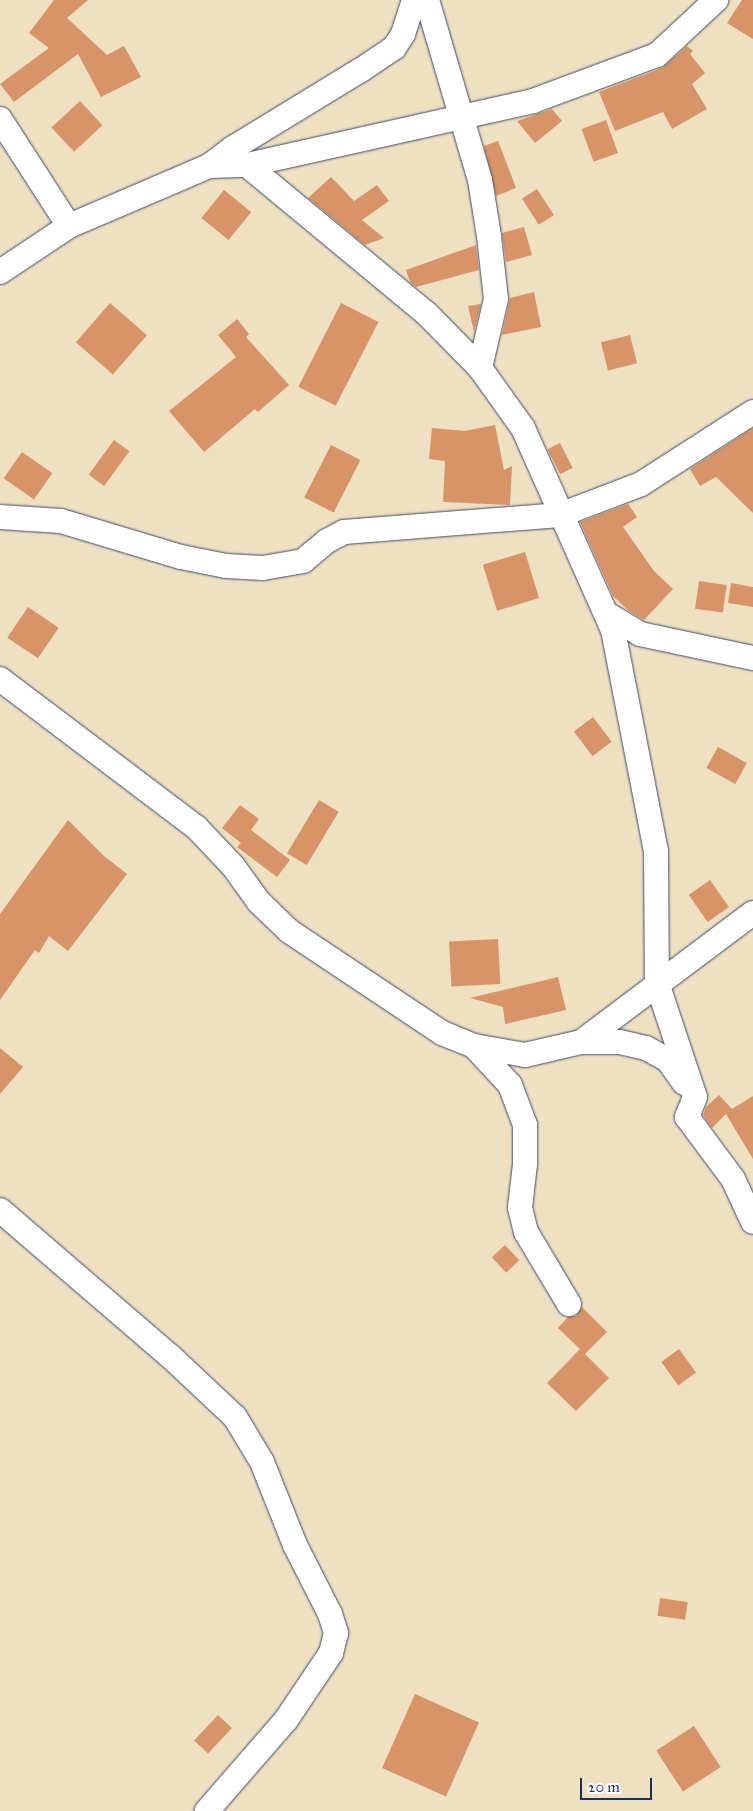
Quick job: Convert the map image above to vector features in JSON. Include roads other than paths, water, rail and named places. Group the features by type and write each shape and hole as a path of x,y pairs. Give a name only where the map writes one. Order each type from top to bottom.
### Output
{"street":[{"path":"0,272 70,226 209,166 233,148 394,48 403,34 414,0"},
{"path":"427,0 480,180 496,299 480,368"},
{"path":"209,166 247,165 533,101 657,56 716,0"},
{"path":"0,118 70,226"},
{"path":"247,165 427,314 480,368 523,428 560,515 608,614 621,665 656,850 657,983 695,1097 687,1117 733,1179 753,1222"},
{"path":"0,517 61,521 181,557 226,566 263,568 303,562 327,541 344,532 560,515 641,484 753,412"},
{"path":"608,614 640,634 753,658"},
{"path":"0,679 196,827 233,866 259,902 288,931 442,1033 474,1046 524,1055 582,1042 620,1042 646,1048 668,1060 695,1097"},
{"path":"582,1042 657,983 748,922"},
{"path":"474,1046 510,1085 525,1125 525,1164 520,1208 526,1232 569,1304"},
{"path":"0,1210 170,1356 235,1417 262,1462 295,1546 330,1614 336,1633 331,1653 286,1720 207,1811"}]}
